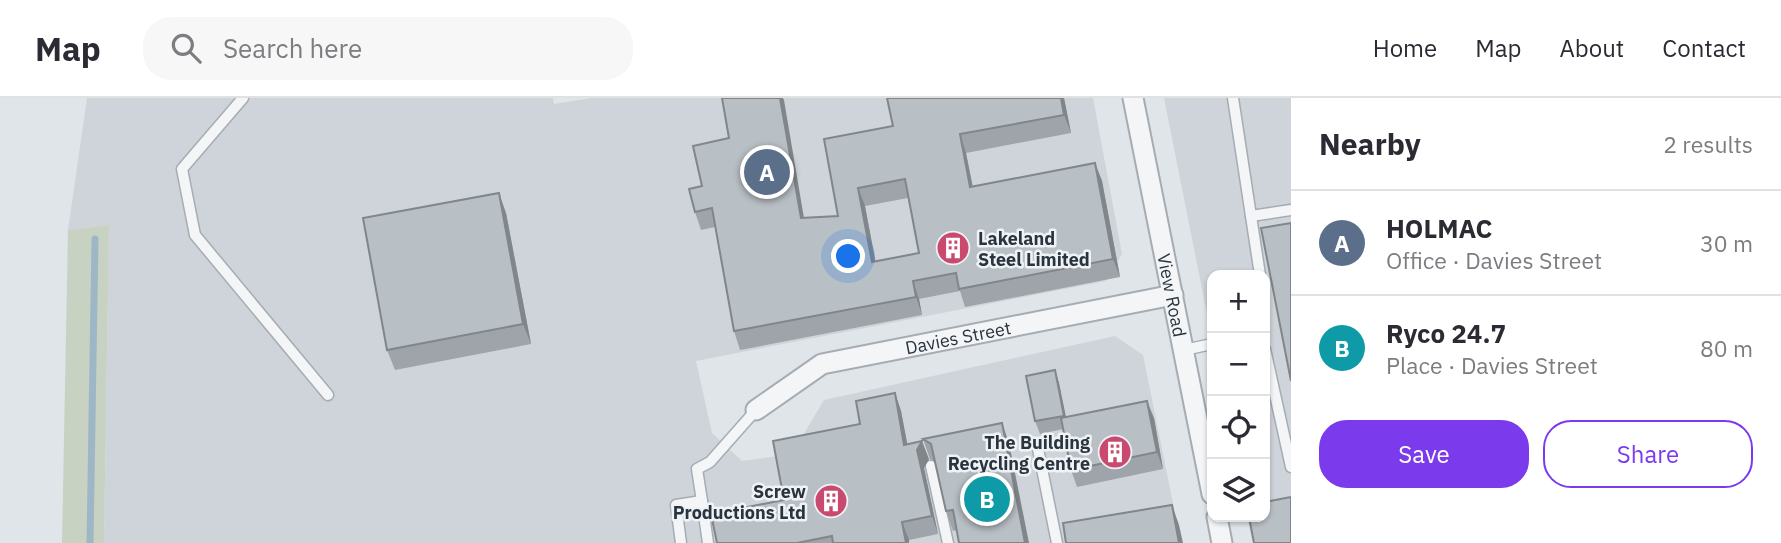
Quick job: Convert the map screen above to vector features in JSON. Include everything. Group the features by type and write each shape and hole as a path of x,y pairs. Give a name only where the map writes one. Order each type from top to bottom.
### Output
{"street":[{"name":"View Road","path":"1133,98 1207,468"},
{"name":"Davies Street","path":"756,410 822,364 1173,295"},
{"path":"1218,522 1222,543"}],"lane":[{"path":"243,98 182,169 195,235 328,395"},
{"path":"1233,98 1259,270"},
{"path":"1251,216 1291,210"},
{"path":"1184,351 1207,345"},
{"path":"1270,372 1291,467"},
{"path":"708,543 697,469 710,463 756,410"},
{"path":"1038,449 1057,543"},
{"path":"931,466 948,543"},
{"path":"681,543 676,505 702,500"}],"shaded area":[{"path":"87,98 553,98 554,104 591,98 1093,98 1122,254 1106,281 696,361 712,433 742,461 792,454 824,400 1115,336 1143,355 1181,543 104,543 109,225 68,230"},
{"path":"1164,98 1291,98 1291,543 1253,543 1248,522 1270,522 1270,270 1207,270 1207,314"}],"green space":[{"path":"109,225 104,543 62,543 68,230"}],"building":[{"path":"722,98 780,98 801,218 838,216 824,139 893,126 887,98 1061,98 1064,115 960,134 970,187 1095,163 1113,259 959,289 956,273 913,281 916,297 734,331 712,208 695,212 689,189 702,186 693,146 729,138","holes":["905,179 919,253 872,262 858,188"]},
{"path":"499,193 523,324 387,350 363,218"},
{"path":"1291,223 1291,381 1270,270 1261,228"},
{"path":"1055,370 1064,416 1035,421 1026,376"},
{"path":"895,393 904,445 922,441 917,450 932,516 902,522 906,543 833,543 832,536 797,543 717,543 711,514 784,500 773,441 860,424 856,401"},
{"name":"The Building Recycling Centre","path":"1147,401 1157,452 1071,470 1061,418"},
{"path":"1002,423 1025,543 959,543 953,510 946,511 931,444 923,439"},
{"path":"1291,497 1291,543 1254,543 1250,522 1270,522 1270,501"},
{"path":"1172,505 1179,543 1066,543 1063,523"}],"waterway":[{"path":"90,543 95,239"}],"place":[{"name":"HOLMAC","path":"767,172"},
{"name":"Lakeland Steel Limited","path":"953,248"},
{"name":"The Building Recycling Centre","path":"1115,452"},
{"name":"Ryco 24.7","path":"987,499"},
{"name":"Screw Productions Ltd","path":"831,501"}]}
